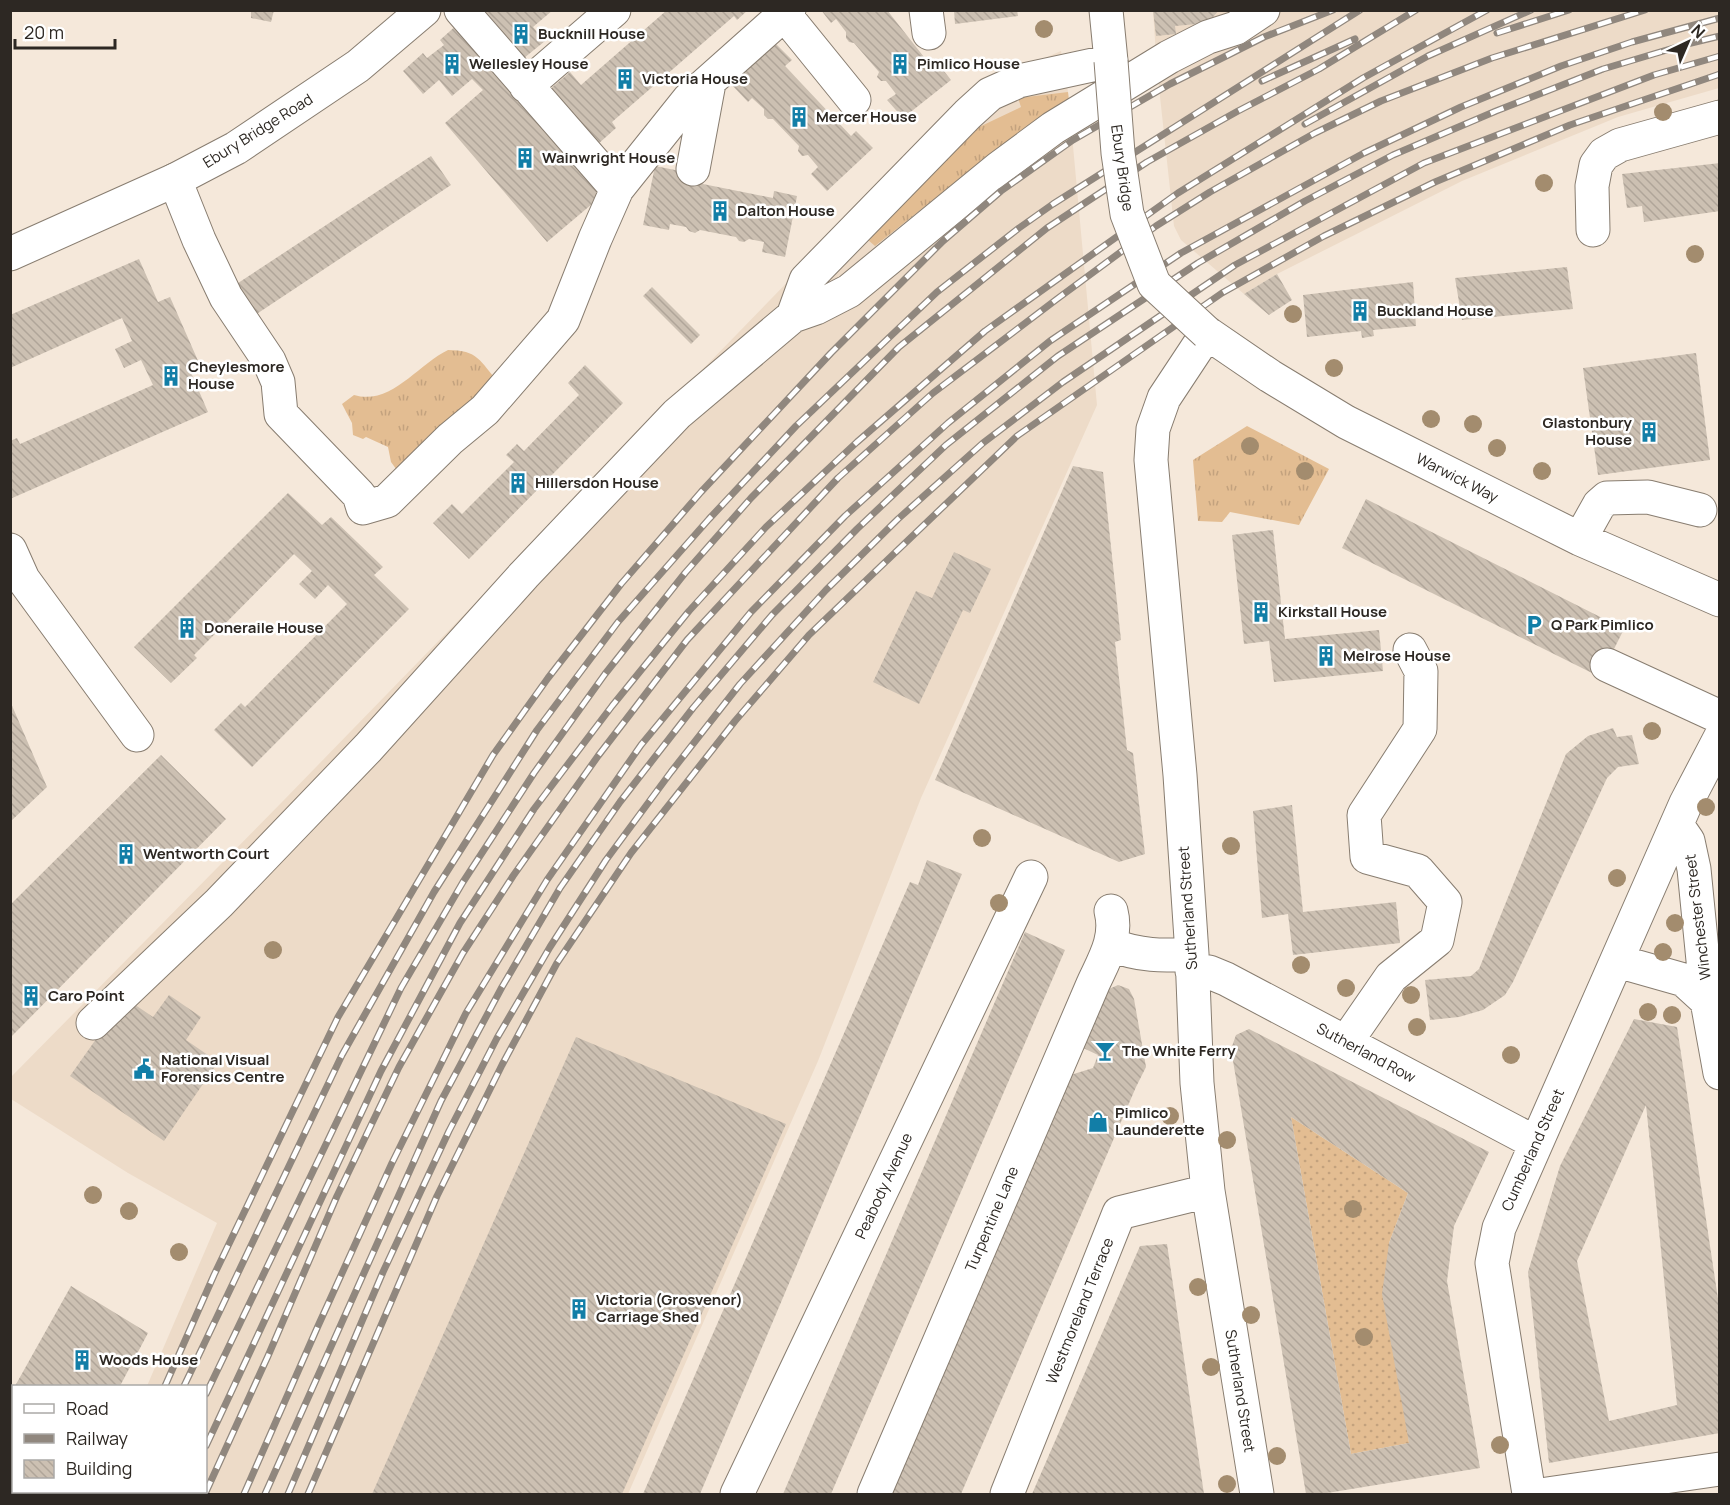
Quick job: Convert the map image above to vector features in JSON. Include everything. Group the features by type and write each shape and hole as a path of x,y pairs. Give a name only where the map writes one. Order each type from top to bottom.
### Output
{"street":[{"name":"Ebury Bridge Road","path":"10,254 175,180 236,148 296,110 358,66 424,10"},
{"path":"461,10 617,189"},
{"path":"526,86 614,10"},
{"name":"Ebury Bridge","path":"1106,10 1118,153 1127,214 1154,284 1207,333"},
{"path":"93,1023 219,903 361,756 524,575 677,414 793,316 816,308 849,291 999,168 1053,128 1169,57 1208,37 1236,28 1263,10"},
{"path":"175,180 199,240 226,297 269,361 278,382 280,414 358,495 363,508 387,501 450,439 485,410 563,320 617,189 689,99 785,12 854,100"},
{"path":"793,316 806,280 990,94 1019,81 1111,61"},
{"path":"693,169 709,83"},
{"path":"1593,230 1592,186 1596,165 1604,154 1620,145 1719,117"},
{"name":"Warwick Way","path":"1207,333 1270,376 1346,422 1580,539 1719,600"},
{"name":"Sutherland Street","path":"1207,333 1164,398 1153,429 1151,459 1180,776 1197,1083 1208,1191 1257,1494"},
{"path":"1580,539 1599,505 1607,498 1648,497 1700,510"},
{"path":"10,550 23,579 137,735"},
{"path":"1346,1042 1391,977 1437,940 1446,902 1418,871 1367,857 1364,815 1420,729 1421,671 1410,650"},
{"path":"1607,664 1719,717"},
{"path":"1686,805 1719,738"},
{"name":"Cumberland Street","path":"1529,1494 1492,1263 1499,1228 1686,805"},
{"name":"Winchester Street","path":"1686,805 1688,841 1694,869 1707,1001 1719,1073"},
{"name":"Peabody Avenue","path":"737,1494 1031,877"},
{"name":"Turpentine Lane","path":"874,1494 1093,984 1112,945 1112,911"},
{"path":"1112,945 1130,952 1192,962"},
{"path":"1617,961 1684,980 1707,1001"},
{"name":"Sutherland Row","path":"1192,962 1536,1143"},
{"name":"Westmoreland Terrace","path":"1007,1494 1119,1213 1208,1191"},
{"path":"1547,1494 1719,1469"}],"shaded area":[{"path":"1153,11 1719,11 1719,88 1618,117 1462,181 1277,274 1244,294 1181,240 1174,226"},
{"path":"1061,51 1068,92 1097,405 921,798 818,1061 628,1494 100,1494 207,1493 207,1385 147,1385 217,1223 128,1173 11,1099 10,1078 283,801 977,87"}],"green space":[{"path":"1068,92 1069,101 977,165 875,246 868,240 977,128 1021,107 1018,98"},
{"path":"448,350 466,352 478,358 498,382 399,473 391,462 388,447 366,437 363,439 353,435 352,423 342,404 354,395 367,397 392,390"},
{"path":"1247,426 1329,469 1299,525 1230,512 1222,522 1198,521 1193,460"},
{"path":"1291,1117 1408,1193 1389,1243 1409,1443 1351,1454"}],"building":[{"path":"251,10 274,10 271,22 251,18"},
{"name":"Bucknill House","path":"484,10 553,10 533,27 545,41 524,58"},
{"name":"Victoria House","path":"667,10 748,10 737,20 734,16 612,122 616,128 597,145 549,90 570,72 581,85"},
{"name":"Pimlico House","path":"821,10 887,10 931,66 936,61 951,80 903,118 887,100 896,94 886,81 881,81 877,77 879,72 854,43 849,42 846,32 836,19 831,23"},
{"path":"954,10 1017,10 1018,16 955,24"},
{"path":"1153,10 1219,10 1208,23 1175,26 1176,34 1156,36"},
{"name":"Wainwright House","path":"459,23 605,193 547,242 445,123 483,90 472,79 452,96 439,80 423,94 403,71 423,53 427,58 444,45 440,40"},
{"name":"Mercer House","path":"774,42 792,60 785,66 851,136 856,131 873,148 827,191 811,174 818,167 808,155 802,156 798,151 799,146 773,119 768,119 764,115 764,109 752,98 748,102 730,83"},
{"path":"431,156 451,185 252,317 232,287"},
{"path":"1720,163 1720,211 1644,222 1642,206 1627,208 1622,174"},
{"name":"Dalton House","path":"655,166 680,171 678,179 773,198 774,191 797,196 785,257 762,252 764,242 749,239 744,242 739,241 736,237 700,230 695,233 686,227 670,224 669,230 643,225"},
{"name":"Cheylesmore House","path":"139,259 158,302 170,297 199,363 189,368 208,412 10,499 10,441 17,438 20,444 153,385 141,360 124,368 115,349 132,341 122,318 10,368 10,315"},
{"path":"1567,267 1573,309 1462,320 1455,278"},
{"path":"1277,274 1292,300 1269,315 1244,294"},
{"name":"Buckland House","path":"1413,282 1416,326 1373,330 1374,336 1362,338 1361,331 1307,337 1303,295"},
{"path":"652,287 700,335 691,344 643,296"},
{"name":"Glastonbury House","path":"1696,353 1710,460 1598,475 1583,368"},
{"name":"Hillersdon House","path":"585,365 623,403 469,559 433,523 452,504 462,514 514,462 506,455 517,444 524,451 579,395 568,383"},
{"path":"1073,466 1103,472 1121,640 1115,642 1127,750 1133,753 1145,854 1119,862 935,780"},
{"name":"Doneraile House","path":"288,493 322,525 331,517 383,567 374,575 409,609 252,767 214,730 241,703 245,707 347,604 328,585 315,599 299,584 312,571 294,554 194,655 197,658 171,683 134,647"},
{"path":"1366,499 1624,629 1600,677 1342,548"},
{"path":"1273,530 1285,639 1379,630 1383,671 1274,682 1269,641 1244,644 1232,535"},
{"path":"954,552 991,569 970,613 963,610 919,704 873,682 916,591 932,598"},
{"path":"10,701 47,787 10,822"},
{"path":"1613,728 1617,737 1632,735 1639,764 1618,767 1607,778 1505,995 1483,1010 1459,1017 1430,1020 1425,980 1471,976 1479,969 1566,754 1588,736"},
{"name":"Wentworth Court","path":"161,755 226,819 10,1038 10,905"},
{"path":"1292,805 1303,912 1396,902 1400,943 1293,955 1288,914 1262,918 1253,811"},
{"path":"927,860 962,874 700,1494 643,1494 910,882 918,885"},
{"path":"1025,932 1065,950 831,1494 783,1494"},
{"path":"1118,985 1129,989 1134,999 1146,1067 961,1494 884,1494 1064,1077 1093,1068 1098,1055 1081,1047 1109,989"},
{"name":"National Visual Forensics Centre","path":"169,995 201,1017 186,1040 218,1062 164,1141 70,1076 125,998 153,1017"},
{"path":"1634,1019 1677,1027 1720,1312 1720,1433 1549,1463 1528,1272 1560,1166","holes":["1646,1105 1677,1405 1609,1421 1577,1261"]},
{"path":"1249,1029 1489,1152 1454,1226 1447,1281 1480,1468 1321,1494 1306,1494 1231,1049 1236,1035","holes":["1291,1117 1408,1193 1389,1243 1382,1294 1409,1443 1351,1454"]},
{"name":"Victoria (Grosvenor) Carriage Shed","path":"576,1037 786,1124 622,1494 372,1494"},
{"path":"1167,1244 1204,1494 1032,1494 1140,1246"},
{"name":"Woods House","path":"71,1286 148,1333 121,1385 16,1385"},
{"path":"12,1392 12,1493 62,1494 10,1494 10,1395"}],"railway":[{"path":"165,1385 214,1275 338,1017 493,755 548,678 621,584 701,492 831,353 943,241 1001,191 1073,140 1170,84 1264,37 1333,10"},
{"path":"184,1385 342,1055 434,892 537,730 618,622 709,519 796,426 937,292 1053,204 1360,10"},
{"path":"207,1392 401,988 463,882 534,773 605,674 685,573 751,498 899,347 1047,228 1147,162 1319,69 1416,10"},
{"path":"207,1444 381,1071 460,923 534,809 612,706 689,611 766,527 857,442 985,331 1178,193 1363,78 1487,10"},
{"path":"1305,124 1428,56 1531,10"},
{"path":"1497,33 1569,10"},
{"path":"207,1490 337,1196 399,1067 463,953 513,876 598,756 687,640 838,478 933,393 1156,226 1210,192 1315,133 1381,101 1492,58 1645,10"},
{"path":"244,1494 392,1163 466,1013 547,880 641,745 751,612 845,516 948,423 1050,341 1181,253 1364,153 1461,107 1561,66 1632,42 1720,18"},
{"path":"265,1494 441,1101 502,987 560,888 620,802 693,708 772,615 857,529 946,445 1058,356 1198,263 1305,201 1393,155 1496,111 1603,69 1720,36"},
{"path":"1262,81 1355,39"},
{"path":"288,1494 383,1272 449,1131 497,1038 550,947 606,860 671,772 740,684 826,590 898,519 983,443 1063,382 1235,265 1424,163 1654,75 1720,56"},
{"path":"308,1494 437,1196 502,1065 557,963 631,853 735,721 809,635 1017,436 1222,293 1324,236 1435,182 1570,125 1720,74"}],"place":[{"name":"Bucknill House","path":"521,34"},
{"name":"Wellesley House","path":"452,64"},
{"name":"Pimlico House","path":"900,64"},
{"name":"Victoria House","path":"625,79"},
{"name":"Mercer House","path":"799,117"},
{"name":"Wainwright House","path":"525,158"},
{"name":"Dalton House","path":"720,211"},
{"name":"Buckland House","path":"1360,311"},
{"name":"Cheylesmore House","path":"171,376"},
{"name":"Glastonbury House","path":"1649,432"},
{"name":"Hillersdon House","path":"518,483"},
{"name":"Kirkstall House","path":"1261,612"},
{"name":"Q Park Pimlico","path":"1534,625"},
{"name":"Doneraile House","path":"187,628"},
{"name":"Melrose House","path":"1326,656"},
{"name":"Wentworth Court","path":"126,854"},
{"name":"Caro Point","path":"31,996"},
{"name":"The White Ferry","path":"1105,1051"},
{"name":"National Visual Forensics Centre","path":"144,1069"},
{"name":"Pimlico Launderette","path":"1098,1122"},
{"name":"Victoria (Grosvenor) Carriage Shed","path":"579,1309"},
{"name":"Woods House","path":"82,1360"}]}
